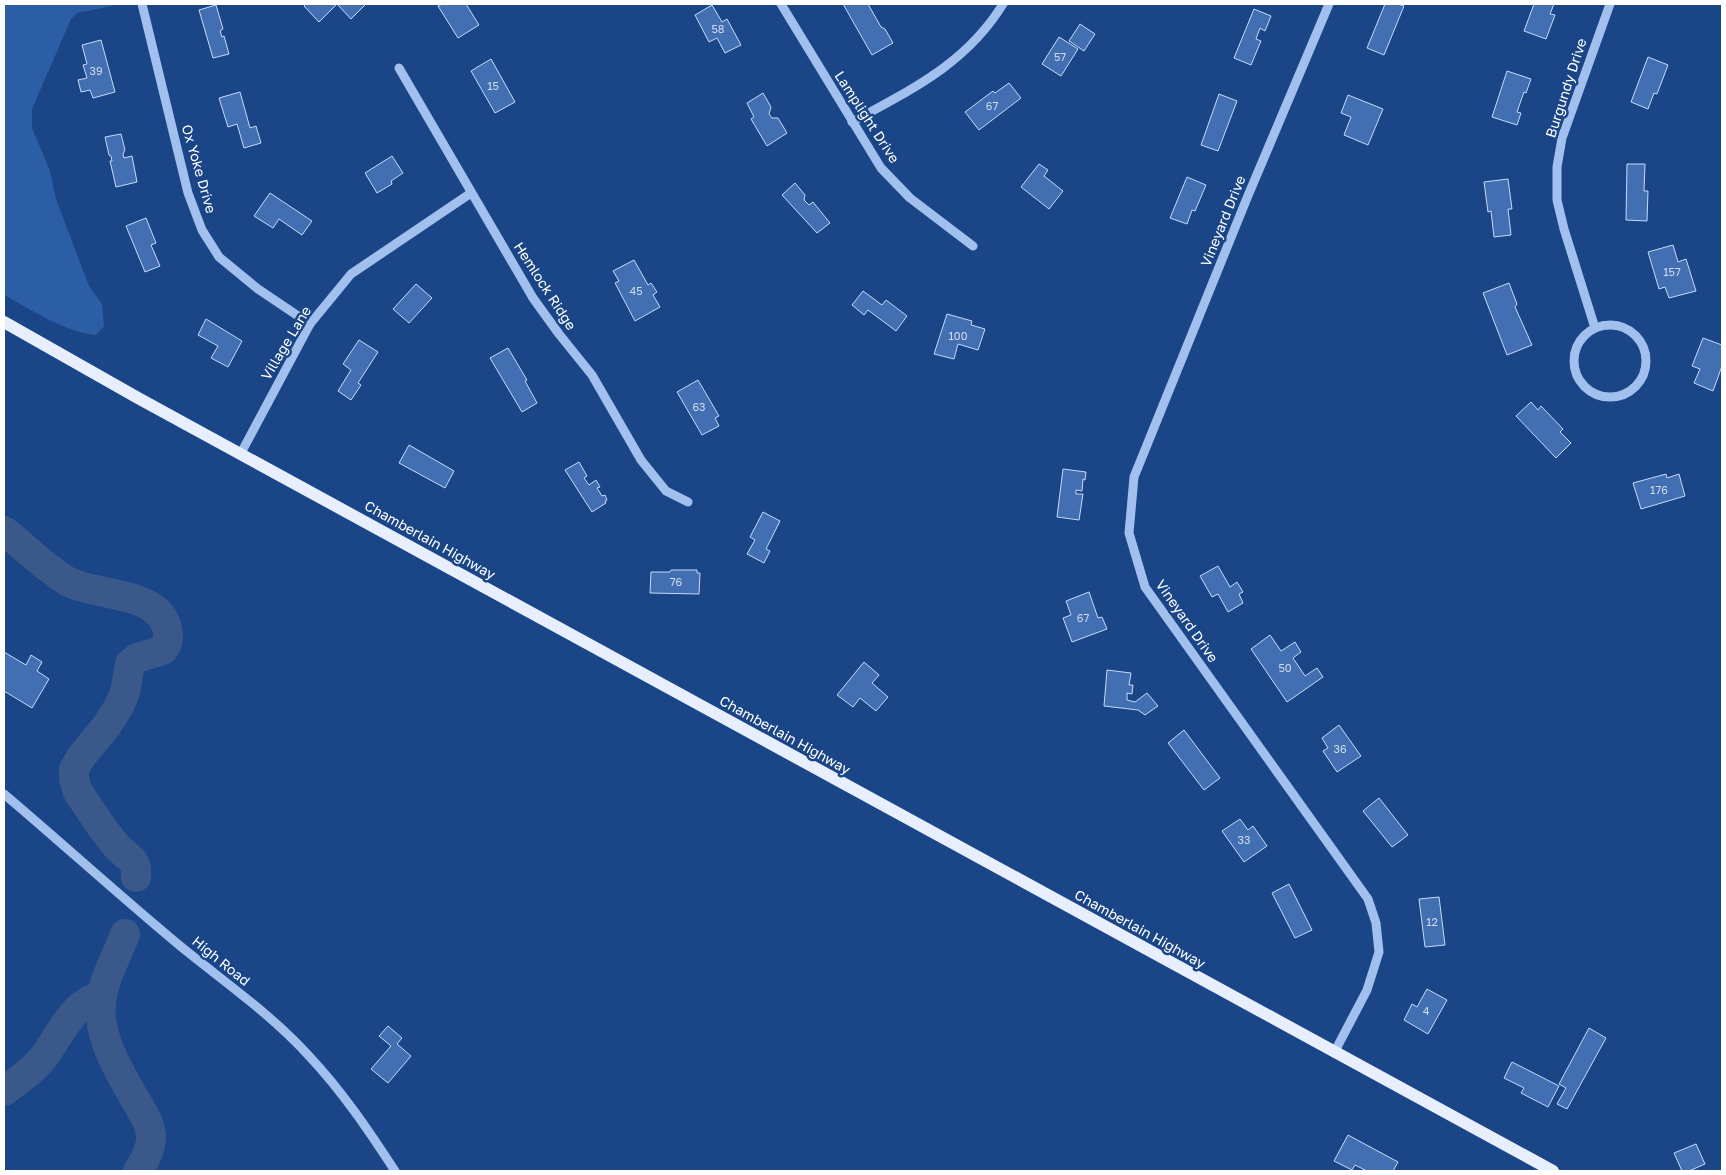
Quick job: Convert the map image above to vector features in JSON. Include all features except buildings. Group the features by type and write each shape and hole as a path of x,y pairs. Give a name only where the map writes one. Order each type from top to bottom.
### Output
{"main road":[{"name":"Chamberlain Highway","path":"4,322 138,398 1553,1171"}],"street":[{"name":"Ox Yoke Drive","path":"142,4 188,193 202,230 219,257 258,289 310,324"},
{"name":"Lamplight Drive","path":"781,4 881,168 910,198 973,246"},
{"path":"852,122 933,77 967,49 992,22 1003,4"},
{"name":"Vineyard Drive","path":"1329,4 1134,477 1129,533 1145,587 1368,900 1376,923 1379,952 1367,990 1334,1053"},
{"name":"Burgundy Drive","path":"1595,328 1564,229 1557,200 1557,167 1562,138 1610,4"},
{"name":"Hemlock Ridge","path":"399,68 533,298 558,334 592,375 641,460 666,491 688,502"},
{"name":"Village Lane","path":"241,454 310,324 351,274 471,193"},
{"path":"1609,325 1622,327 1634,335 1643,346 1646,360 1643,374 1636,386 1624,394 1610,397 1596,394 1584,387 1576,376 1573,362 1576,348 1584,336 1595,328 1609,325"},
{"name":"High Road","path":"4,794 134,907 253,1004 295,1041 348,1103 395,1171"}],"shaded area":[{"path":"4,4 113,4 112,6 77,13 71,19 32,109 32,128 50,171 56,199 89,286 102,304 104,326 96,335 73,330 61,325 4,295"}],"waterway":[{"path":"4,531 50,570 67,581 93,590 139,601 151,607 161,616 167,628 168,640 163,650 137,658 130,664 125,692 119,706 108,724 81,757 74,769 74,779 78,792 117,847 133,861 136,868 136,877"},
{"path":"125,934 105,984 102,995 101,1017 102,1027 112,1057 150,1128 151,1140 149,1148 138,1171"},
{"path":"4,1091 38,1064 67,1022 82,1005 102,996"}]}
